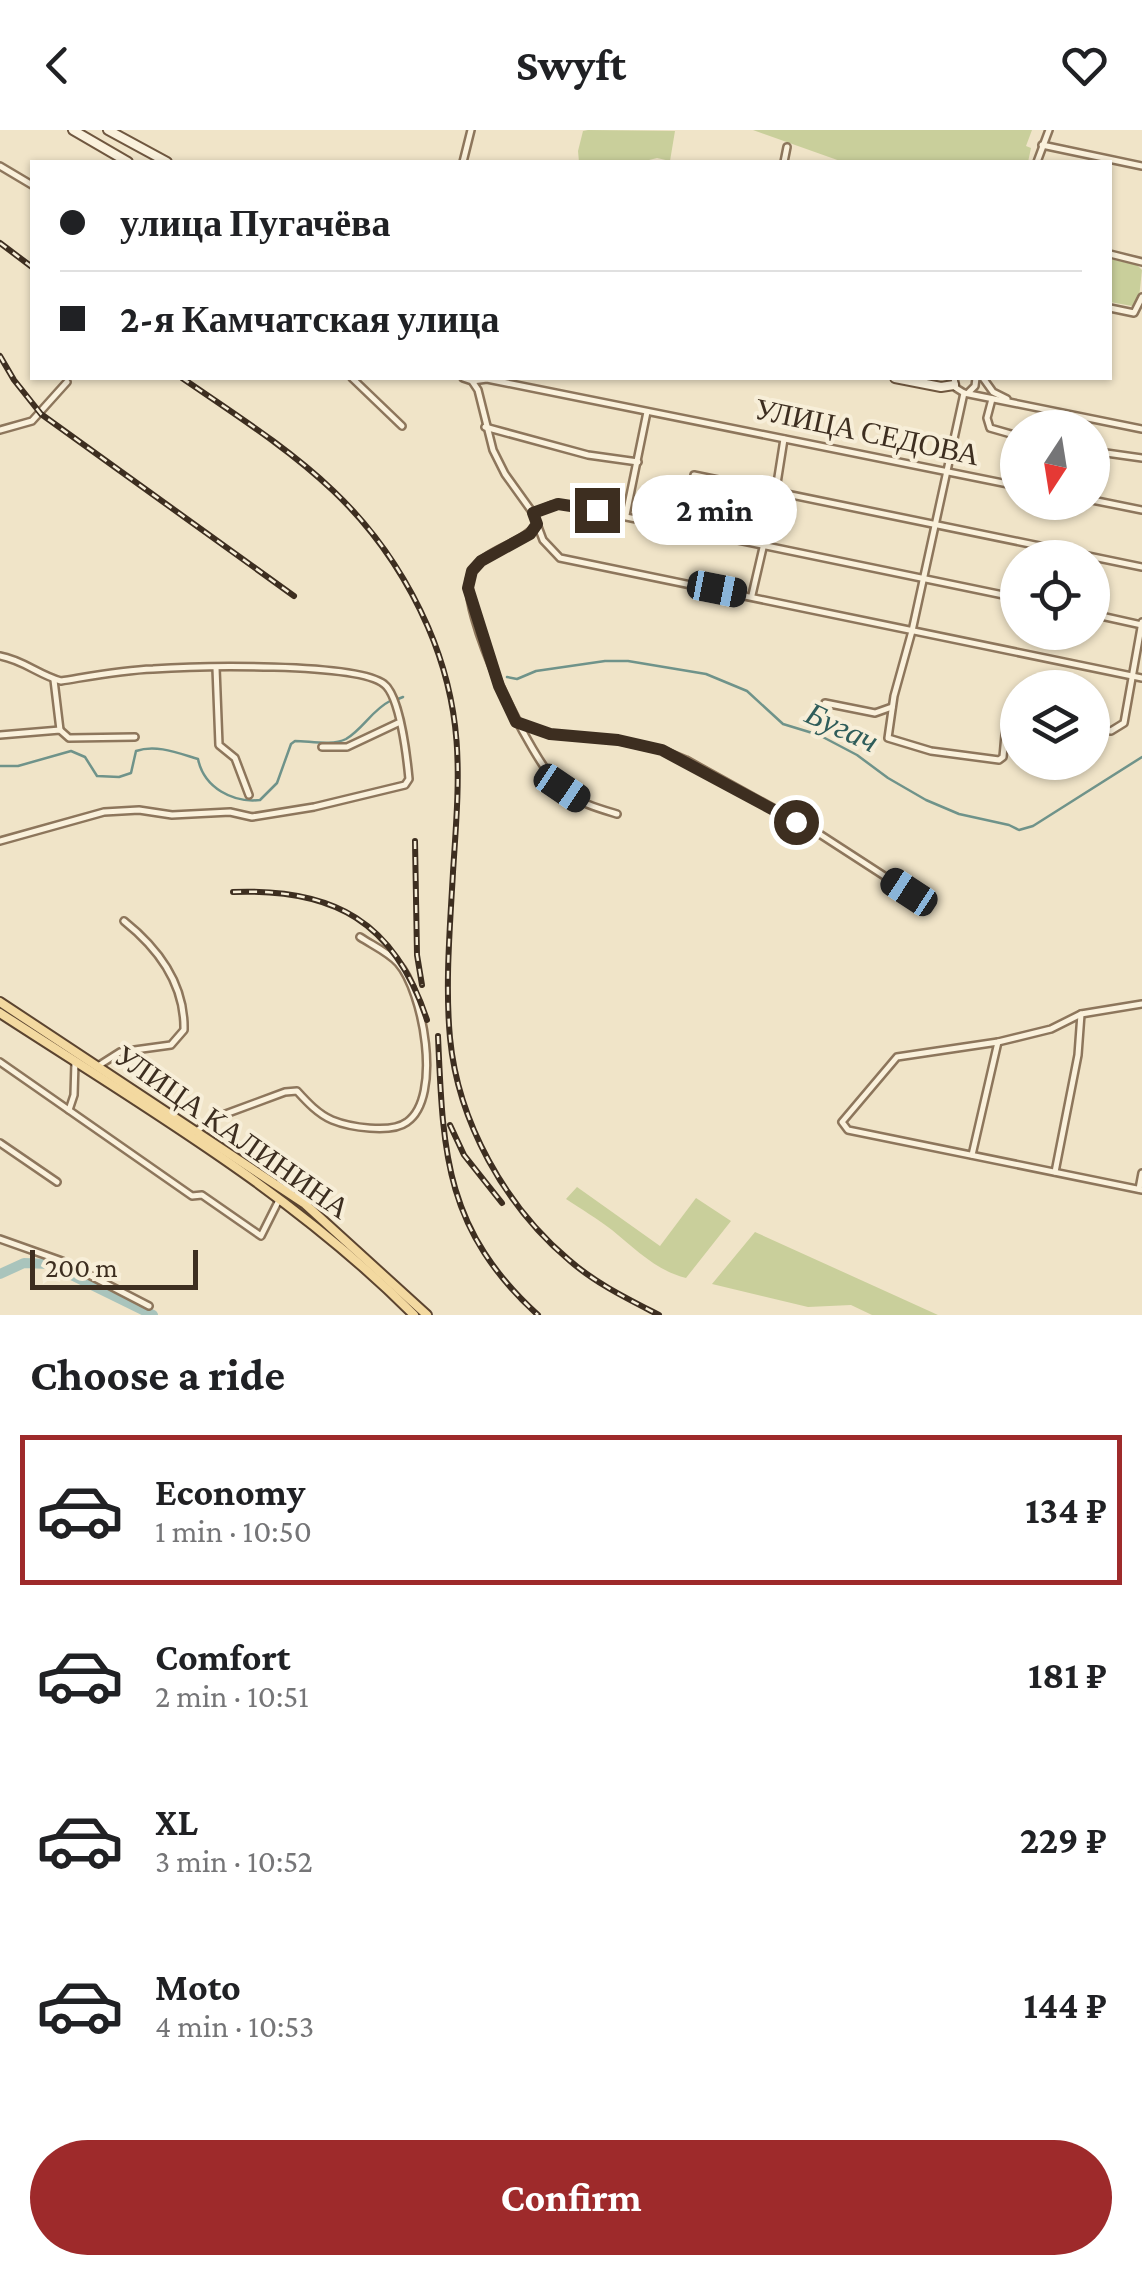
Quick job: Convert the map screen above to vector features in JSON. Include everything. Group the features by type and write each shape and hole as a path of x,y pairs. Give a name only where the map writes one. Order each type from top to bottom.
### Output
{"main road":[{"name":"УЛИЦА КАЛИНИНА","path":"0,1002 75,1062 328,1234 414,1315"},
{"name":"УЛИЦА КАЛИНИНА","path":"0,1013 17,1018 98,1066 305,1204 427,1315"}],"street":[{"path":"74,130 125,160"},
{"path":"108,130 127,134 164,160"},
{"path":"464,160 471,130"},
{"path":"1038,160 1049,130"},
{"path":"1042,144 1142,166"},
{"path":"784,160 787,147"},
{"path":"0,166 30,184"},
{"path":"1112,254 1142,262"},
{"path":"1112,308 1134,313 1142,297"},
{"path":"354,380 402,426"},
{"name":"УЛИЦА СЕДОВА","path":"469,380 487,380 1000,482"},
{"path":"907,380 942,387 954,381 966,392 992,399 1142,429"},
{"path":"978,380 966,392 945,471 887,734 890,740 930,751 1000,760"},
{"path":"981,380 1014,403"},
{"path":"472,381 481,400 485,427 505,474 533,513 543,540 560,558 1142,678"},
{"path":"0,430 32,421 67,382"},
{"path":"992,399 990,428 1000,431"},
{"path":"626,516 648,412"},
{"path":"485,427 588,454 638,462"},
{"path":"752,595 784,439"},
{"path":"1110,454 1142,458"},
{"path":"694,476 1142,567"},
{"path":"533,513 562,504 1000,594"},
{"path":"1110,504 1142,510"},
{"path":"537,524 530,534 481,561 472,571 468,588 499,686 547,772 586,805 618,814"},
{"path":"1110,618 1142,624 1124,723 1110,730"},
{"path":"0,656 25,662 54,680 153,668 367,675 391,691 406,742 409,779 405,785 252,817 225,812 104,812 0,841"},
{"path":"216,668 219,745 235,758 248,795"},
{"path":"54,680 60,730 69,738 135,736"},
{"path":"826,703 875,713 892,707"},
{"path":"516,722 550,734 618,740 686,760 818,833 909,892"},
{"path":"322,747 347,746 398,723"},
{"path":"0,734 60,730"},
{"path":"98,1066 120,1052 171,1045 184,1030 183,998 165,964 148,940 124,921"},
{"path":"198,1130 212,1119 296,1091 330,1120 349,1125 384,1128 402,1125 414,1115 428,1067 419,1005 400,964 360,937"},
{"path":"1142,1004 1081,1014 1051,1029 998,1042 897,1056 842,1122 848,1130 1140,1190 1142,1174"},
{"path":"1055,1172 1078,1055 1081,1014"},
{"path":"972,1155 998,1042"},
{"path":"0,1062 192,1196 202,1194 261,1236 280,1198"},
{"path":"69,1110 74,1096 75,1062"},
{"path":"0,1143 57,1182"},
{"path":"0,1239 62,1261 150,1306"}],"green space":[{"path":"753,130 1032,130 1026,146 1031,148 1028,160 837,160"},
{"path":"583,131 675,131 670,160 579,160"},
{"path":"1112,259 1137,265 1142,270 1139,298 1132,306 1112,302"},
{"path":"577,1187 660,1246 696,1198 731,1221 686,1278 656,1265 566,1199"},
{"path":"755,1232 938,1315 872,1315 851,1305 808,1307 712,1284"}],"waterway":[{"name":"Бугач","path":"507,677 517,679 536,671 605,661 706,674 747,691 783,724 819,735 857,755 926,800 959,814 1019,830 1033,826 1142,757"},
{"path":"398,699 403,697"},
{"name":"Бугач","path":"0,766 18,766 71,751 85,757 97,776 119,777 131,773 136,751 159,749 198,759 206,778 230,796 260,800 277,783 291,744 346,739 390,701"},
{"path":"0,1274 24,1263 49,1264 153,1315"}],"railway":[{"path":"0,243 30,266"},
{"path":"0,356 41,414 294,596"},
{"path":"185,380 258,430 324,483 354,512 406,583 440,659 454,719 458,777 448,997 450,1038 463,1101 488,1160 505,1188 546,1238 590,1276 659,1315"},
{"path":"415,841 417,955 422,985"},
{"path":"233,892 301,897 356,918 378,935 397,958 414,986 427,1020"},
{"path":"438,1036 447,1154 455,1188 484,1252 538,1315"},
{"path":"450,1125 464,1155 502,1203"}],"route":[{"path":"597,510 558,504 533,513 537,524 530,534 481,561 472,571 468,588 499,686 516,722 550,734 618,740 662,750 796,822"}]}
